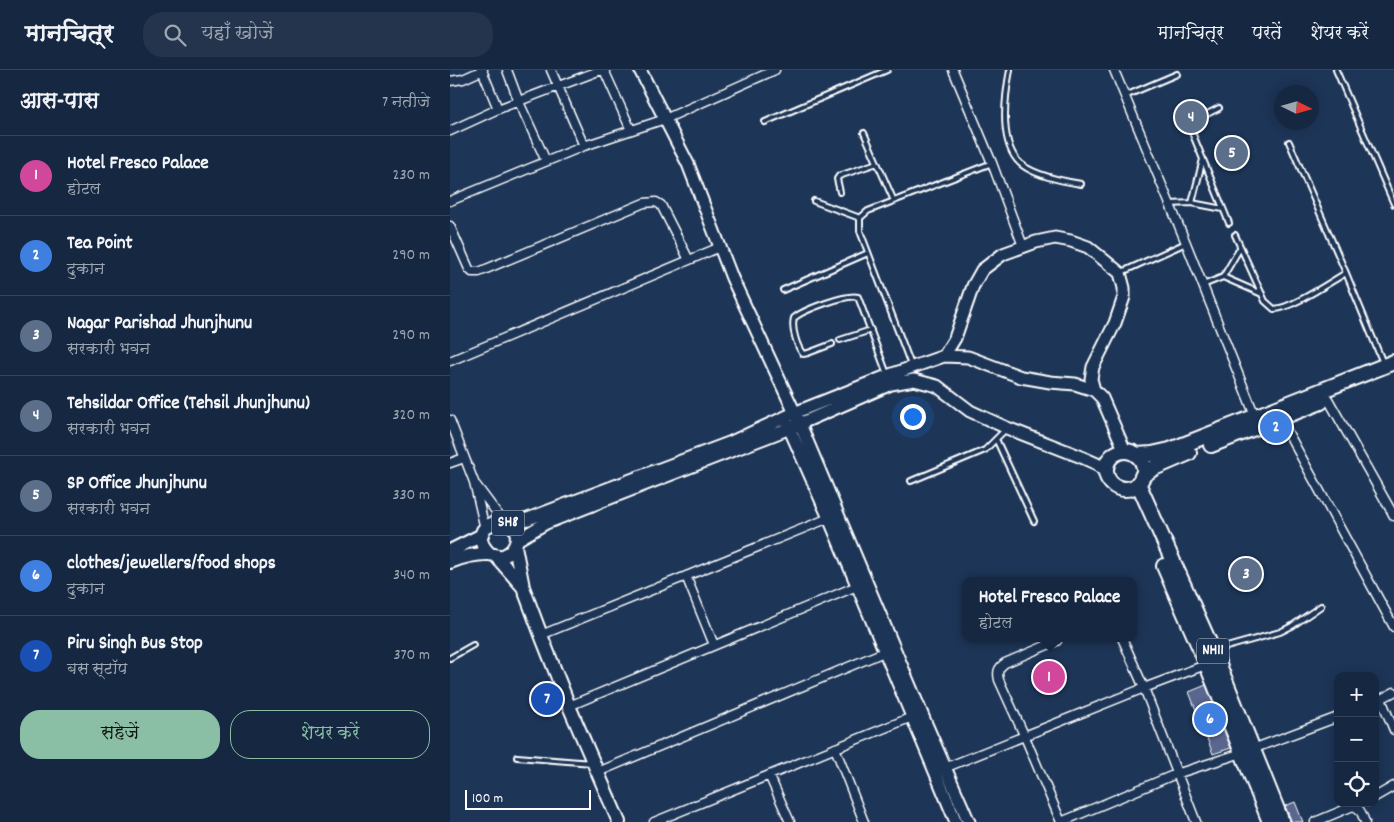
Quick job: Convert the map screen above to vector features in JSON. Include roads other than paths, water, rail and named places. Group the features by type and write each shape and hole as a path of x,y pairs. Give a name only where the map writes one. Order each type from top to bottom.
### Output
{"highway":[{"path":"1391,367 1328,399 1168,461 1126,488 1116,487 1112,484 1106,473 1107,463 1116,453 1152,454 1170,450 1256,416 1391,367"},
{"name":"NH11","path":"1130,453 1142,464 1137,482 1212,659 1270,822"},
{"name":"NH11","path":"1246,751 1282,822"}],"main road":[{"name":"SH8","path":"450,551 483,532 493,522 506,522 513,527 516,533 523,587 569,706 619,822"},
{"name":"SH8","path":"483,532 482,542 485,549 523,587"},
{"name":"SH8","path":"450,562 460,558 492,554 504,556 512,550 516,543"}],"street":[{"path":"451,78 463,79 483,70 498,110"},
{"path":"507,70 546,162"},
{"path":"551,70 584,146"},
{"path":"450,131 498,110 602,70 631,130"},
{"path":"640,70 688,164 732,278 940,770 956,822"},
{"path":"450,201 584,146 665,119 775,70"},
{"path":"953,70 992,163 1023,246"},
{"path":"1114,70 1256,416"},
{"path":"450,226 454,245 469,269 472,272 479,272 652,201 661,205 689,260"},
{"path":"944,356 955,338 973,286 982,270 1003,254 1023,246 1055,238 1071,241 1088,247 1120,273 1124,288 1124,297 1115,323 1093,367 1091,379 1094,390"},
{"path":"450,361 720,247"},
{"path":"516,543 546,523 792,421 887,376 944,356 968,357 1022,377 1075,384 1094,390 1102,398 1130,453"},
{"path":"474,482 506,522 528,519 891,384 914,380 937,386 970,411 1097,464 1106,473"},
{"path":"1328,399 1394,516"},
{"path":"1280,418 1394,627"},
{"path":"450,420 474,482 483,532"},
{"path":"792,421 829,518 912,717 969,822"},
{"path":"450,463 464,458"},
{"path":"541,635 829,518"},
{"path":"686,576 714,644"},
{"path":"569,706 857,586"},
{"path":"1055,642 1005,663 998,670 999,680 1061,822 1176,774 1246,751 1334,718"},
{"path":"1124,642 1144,688 1196,822"},
{"path":"596,768 884,652"},
{"path":"940,770 1025,737 1212,659"},
{"path":"1379,700 1394,692"},
{"path":"1379,702 1394,730"},
{"path":"654,822 912,717"},
{"path":"835,748 864,822"},
{"path":"769,775 790,822"},
{"path":"1379,795 1394,786"},
{"path":"1315,822 1347,808 1357,808 1365,822"}],"lane":[{"path":"766,122 887,70"},
{"path":"1010,70 1005,96 1005,121 1009,142 1017,159 1032,171 1082,184"},
{"path":"1336,70 1394,204"},
{"path":"1125,96 1177,74"},
{"path":"1218,108 1192,125 1192,130 1230,223"},
{"path":"864,133 894,201"},
{"path":"1289,142 1346,273 1391,367"},
{"path":"1192,203 1203,159"},
{"path":"840,192 839,176 877,163"},
{"path":"912,368 860,231 860,218 868,211 992,163"},
{"path":"814,202 860,218"},
{"path":"1170,204 1192,203 1223,209"},
{"path":"1235,235 1267,305 1277,309 1308,296 1346,273"},
{"path":"1120,273 1186,242"},
{"path":"1203,284 1222,277 1240,248"},
{"path":"783,290 868,253"},
{"path":"1222,277 1262,294"},
{"path":"832,344 808,354 803,354 793,329 794,318 846,297 858,297 887,376"},
{"path":"840,340 871,330"},
{"path":"911,481 985,450 1007,428"},
{"path":"996,439 1034,521"},
{"path":"1212,659 1280,632 1321,606"},
{"path":"450,658 473,645"},
{"path":"517,757 596,768"}],"place":[{"name":"Tehsildar Office (Tehsil Jhunjhunu)","path":"1191,117"},
{"name":"SP Office Jhunjhunu","path":"1232,153"},
{"name":"Tea Point","path":"1276,427"},
{"name":"Nagar Parishad Jhunjhunu","path":"1246,574"},
{"name":"Hotel Fresco Palace","path":"1049,677"},
{"name":"Piru Singh Bus Stop","path":"547,699"},
{"name":"clothes/jewellers/food shops","path":"1210,719"}]}
